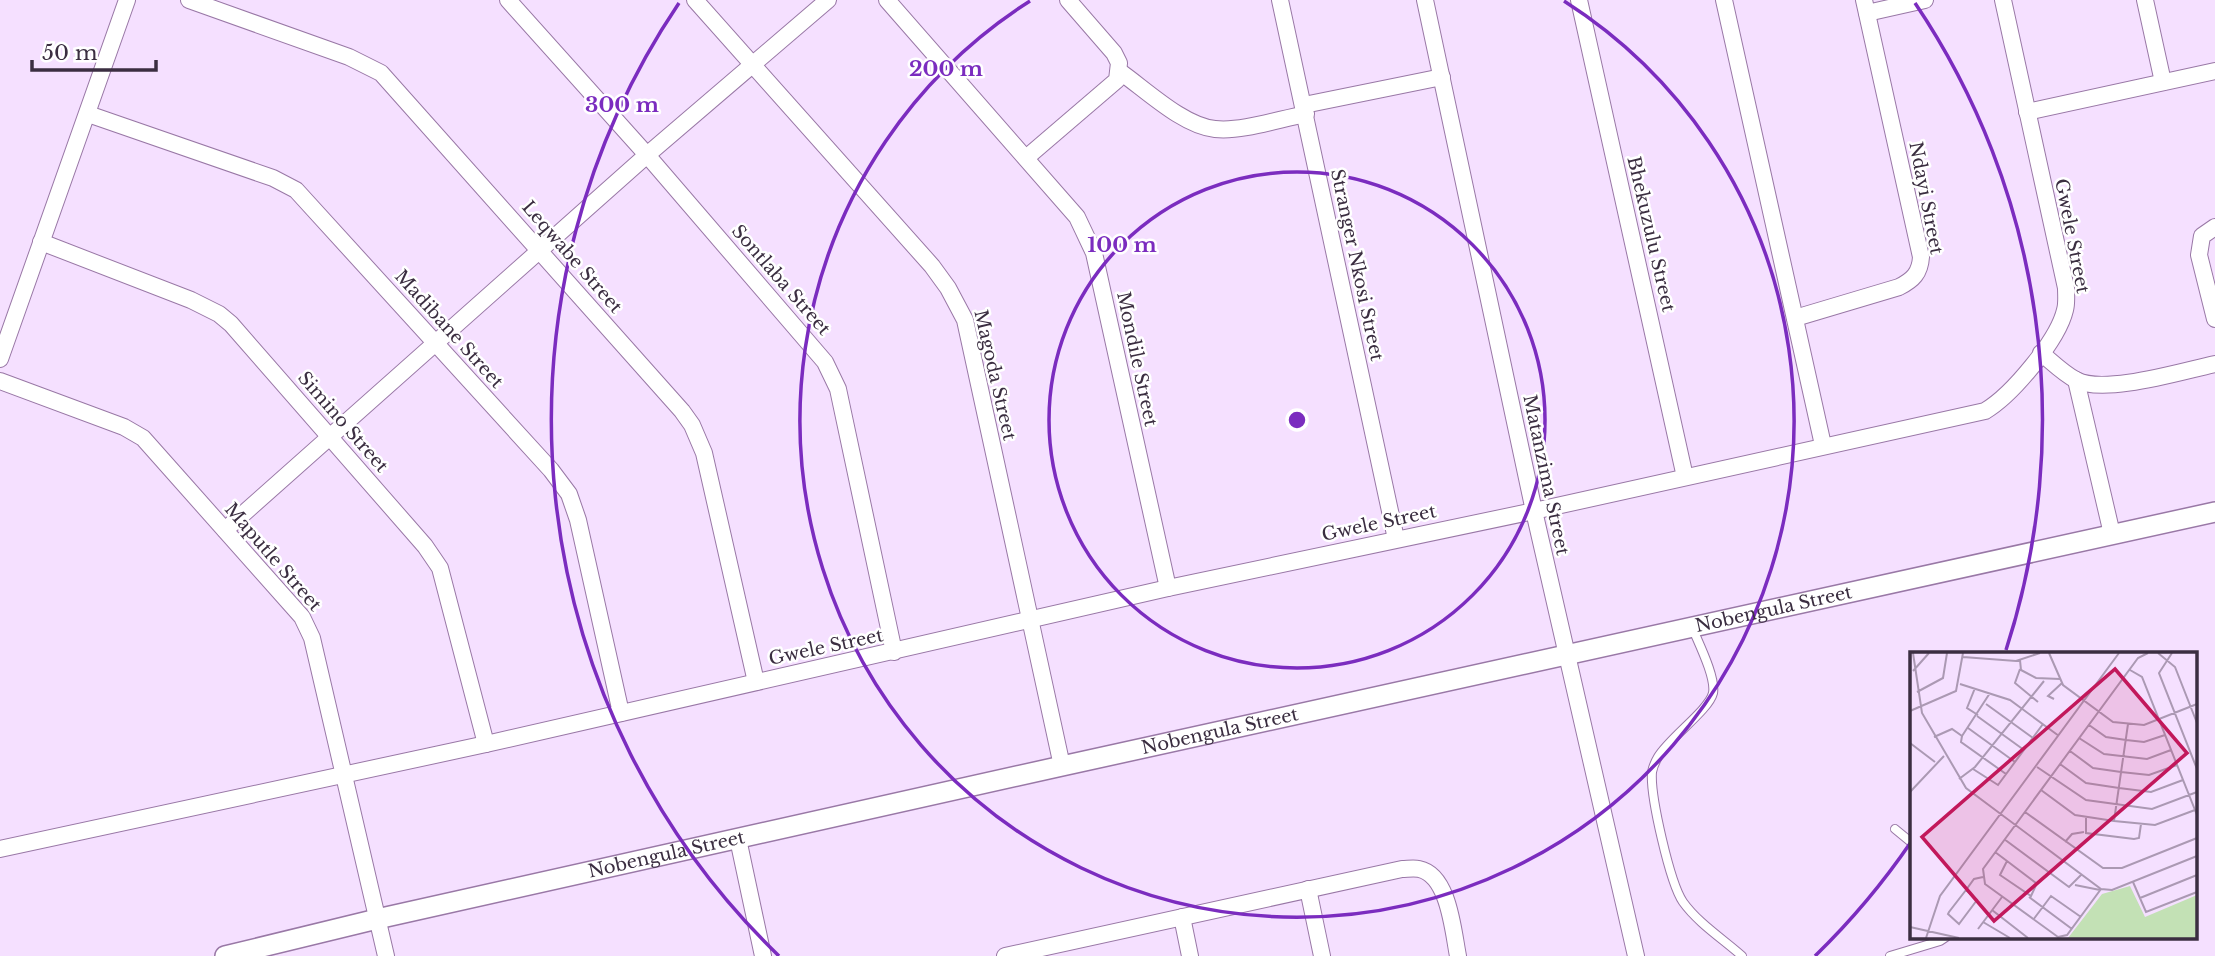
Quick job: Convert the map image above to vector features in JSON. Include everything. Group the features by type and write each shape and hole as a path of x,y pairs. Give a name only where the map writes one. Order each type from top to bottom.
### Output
{"street":[{"path":"0,359 127,0"},
{"name":"Leqwabe Street","path":"189,0 349,57 381,73 682,411 699,439 756,682"},
{"name":"Sontlaba Street","path":"508,0 818,351 833,374 894,652"},
{"name":"Magoda Street","path":"695,0 932,266 958,304 965,320 1062,766"},
{"path":"225,530 646,155 828,0"},
{"name":"Mondile Street","path":"887,0 1077,217 1094,253 1168,588"},
{"path":"1026,158 1117,80 1119,71 1114,53 1068,0"},
{"name":"Stranger Nkosi Street","path":"1280,0 1396,539"},
{"name":"Matanzima Street","path":"1425,0 1534,511 1636,956"},
{"name":"Bhekuzulu Street","path":"1579,0 1685,477"},
{"path":"1724,0 1823,445"},
{"path":"1865,6 1925,0"},
{"name":"Gwele Street","path":"0,849 486,744 1168,588 1534,511 1985,411 1998,403 2042,353 2065,311 2066,288 2003,0"},
{"path":"2145,0 2163,82"},
{"name":"Ndayi Street","path":"1795,318 1899,287 1908,282 1920,267 1921,257 1865,6"},
{"path":"1119,71 1178,114 1215,129 1237,128 1441,77"},
{"path":"2027,112 2215,71"},
{"name":"Madibane Street","path":"88,114 273,178 296,190 551,470 569,494 578,520 621,713"},
{"path":"2215,227 2203,236 2199,255 2215,319"},
{"name":"Simino Street","path":"41,242 191,300 219,314 231,324 425,546 440,568 486,744"},
{"path":"2042,353 2076,380 2092,386 2111,386 2215,364"},
{"path":"2076,380 2112,534"},
{"name":"Maputle Street","path":"0,381 143,438 295,608 308,626 386,956"},
{"name":"Nobengula Street","path":"225,956 377,919 1062,766 2215,512"},
{"path":"738,839 763,956"},
{"path":"1004,956 1056,951 1182,917 1402,869 1420,869 1433,876 1444,889 1458,956"},
{"path":"1308,889 1322,956"},
{"path":"1182,917 1190,956"}],"lane":[{"path":"1692,626 1712,682 1713,693 1708,702 1673,737 1656,761 1652,772 1655,797 1677,891 1692,912 1742,956"},
{"path":"1895,829 1910,841"},
{"path":"1889,956 1940,939"}]}
